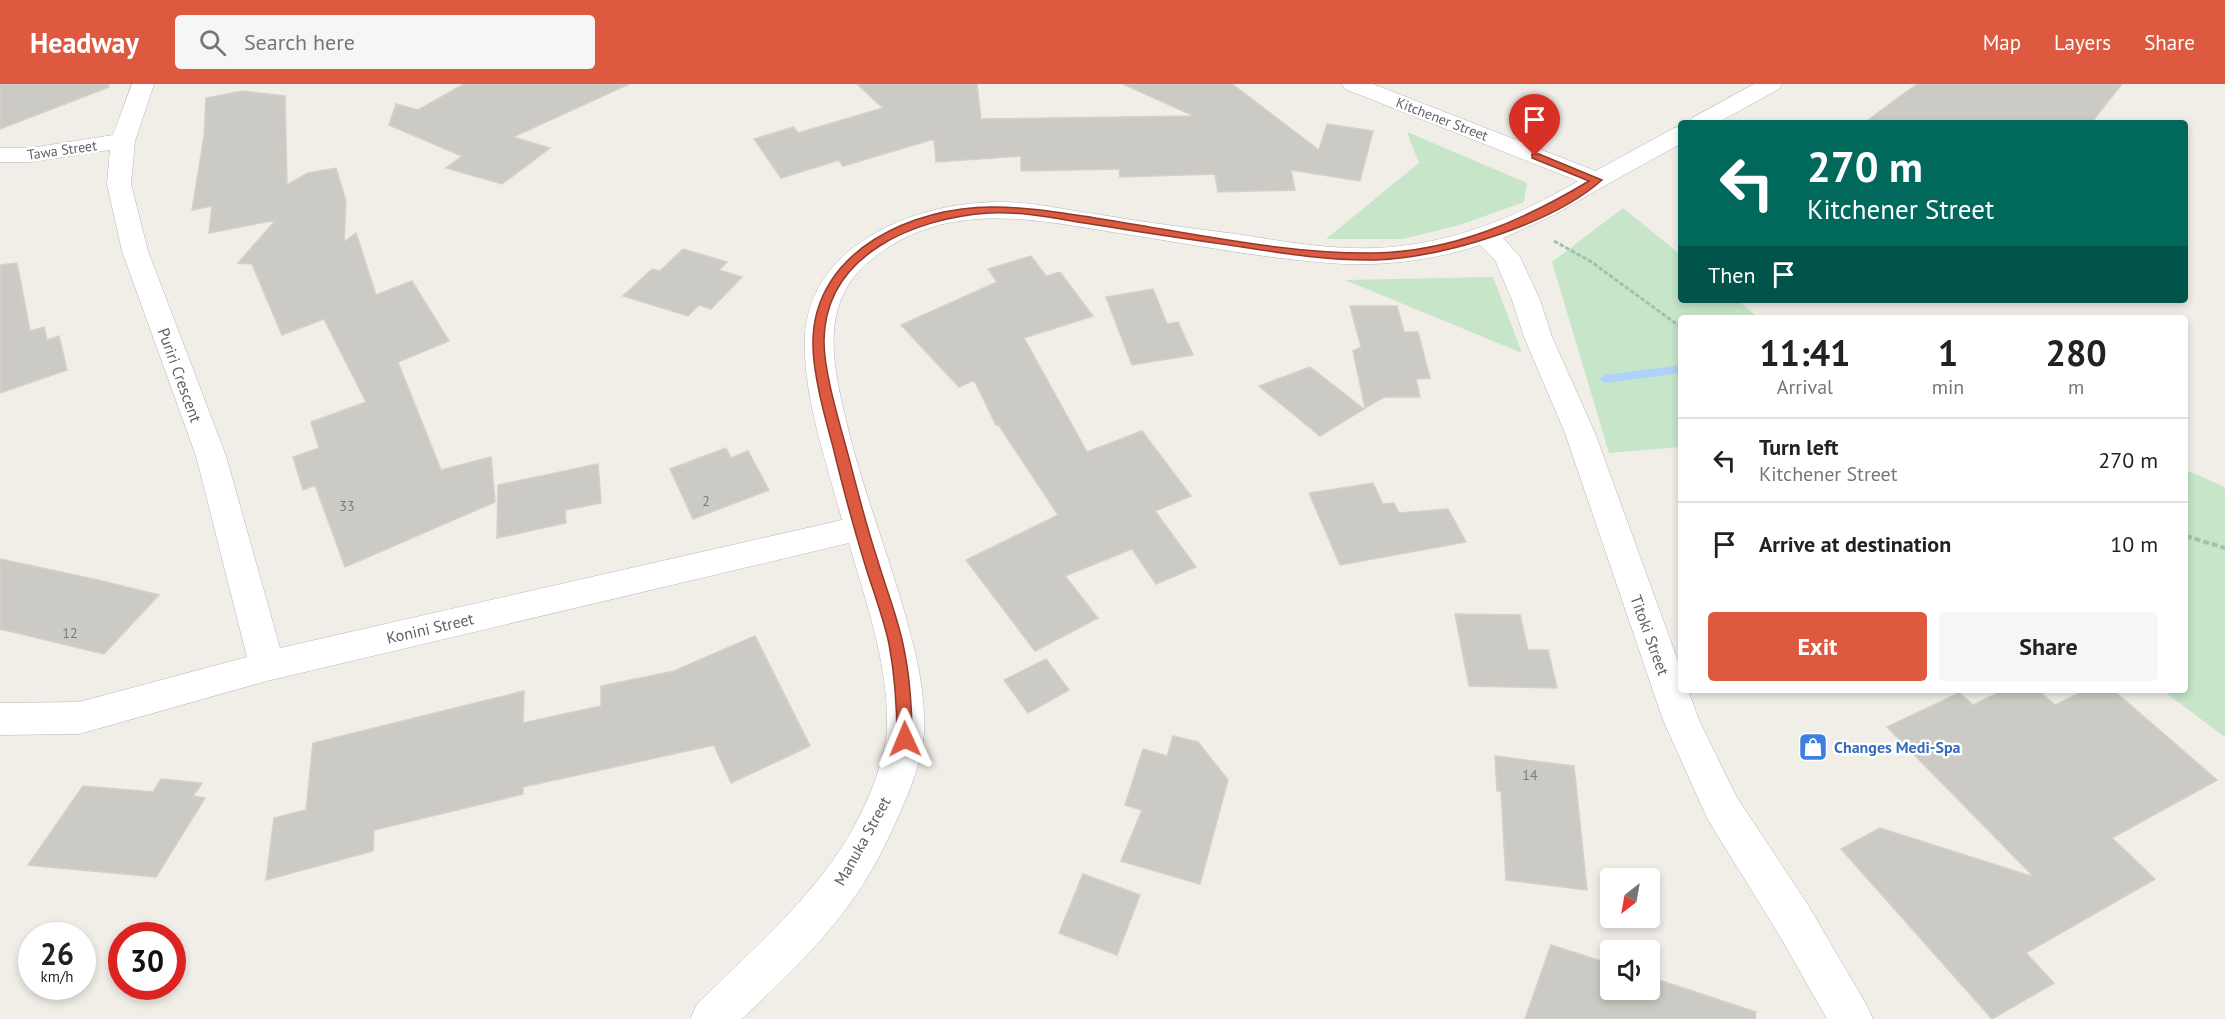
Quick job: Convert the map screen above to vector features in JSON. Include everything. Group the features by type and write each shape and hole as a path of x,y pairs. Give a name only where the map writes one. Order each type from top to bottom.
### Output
{"street":[{"name":"Puriri Crescent","path":"143,84 123,141 119,184 135,251 211,456 267,666"},
{"name":"Kitchener Street","path":"1353,84 1597,180"},
{"path":"1705,120 1771,84"},
{"name":"Manuka Street","path":"712,1019 794,938 835,891 871,832 894,782 905,739 904,692 895,641 860,528 824,388 818,343 820,326 830,291 848,266 867,248 891,234 948,214 992,210 1037,213 1281,250 1377,256 1408,253 1454,246 1520,222 1554,207 1597,180 1678,136"},
{"name":"Tawa Street","path":"0,155 30,155 123,141"},
{"name":"Titoki Street","path":"1486,236 1507,256 1526,300 1538,338 1580,434 1681,720 1717,799 1793,919 1851,1019"},
{"name":"Konini Street","path":"0,719 79,718 267,666 860,528"}],"path":[{"path":"1520,222 1590,261 1678,325"},
{"path":"2188,538 2225,548"}],"green space":[{"path":"1407,132 1527,183 1524,202 1460,225 1403,239 1326,239 1419,163"},
{"path":"1623,208 1678,253 1678,303 1741,303 1755,315 1678,315 1678,447 1609,453 1552,262"},
{"path":"1493,277 1522,353 1345,280"},
{"path":"2188,471 2225,487 2225,737 2166,693 2188,693"}],"building":[{"path":"0,84 108,84 109,87 0,129"},
{"path":"464,84 629,84 513,137 550,148 502,184 446,168 462,156 389,125 396,104 418,110"},
{"path":"857,84 977,84 981,119 1194,116 1123,84 1232,84 1319,150 1327,124 1373,131 1360,181 1291,170 1295,190 1218,192 1215,174 1120,177 1119,169 1021,171 1021,156 936,162 934,139 843,166 839,160 781,178 754,139 794,127 798,133 883,108"},
{"path":"1917,84 2122,84 2093,120 1868,120"},
{"path":"242,91 285,96 287,185 308,173 336,168 346,201 344,242 356,233 376,295 412,281 449,341 398,362 441,470 491,457 495,502 345,567 315,485 303,490 293,457 319,448 311,422 366,402 324,319 282,335 252,264 238,263 276,220 209,233 212,206 192,210 204,136 206,98"},
{"path":"683,249 727,262 719,270 742,277 711,309 699,305 688,316 623,296 652,269 660,271"},
{"path":"1031,256 1046,276 1060,272 1093,316 1024,338 1087,452 1142,431 1191,496 1155,511 1196,567 1156,584 1132,549 1065,576 1098,618 1035,651 966,560 1058,515 998,424 996,425 974,380 959,387 901,325 997,282 988,269"},
{"path":"17,263 30,331 44,327 47,340 59,336 67,370 0,393 0,265"},
{"path":"1153,289 1167,324 1178,322 1193,355 1132,365 1106,297"},
{"path":"1350,306 1397,306 1404,332 1418,332 1430,378 1416,379 1420,397 1384,397 1365,408 1353,351 1361,347"},
{"path":"1310,367 1364,409 1320,436 1259,386"},
{"path":"726,448 731,458 748,451 769,490 693,519 670,469"},
{"path":"598,464 601,503 565,510 566,523 497,538 498,485"},
{"path":"1373,483 1383,504 1394,503 1399,513 1448,509 1466,542 1340,565 1309,493"},
{"path":"0,559 159,595 104,654 0,629"},
{"path":"1455,614 1520,615 1528,650 1548,650 1557,688 1469,686"},
{"path":"755,636 810,746 731,783 714,745 523,787 523,794 374,830 373,851 266,880 274,818 306,810 313,743 524,691 523,723 601,706 601,686 674,671"},
{"path":"1046,659 1069,690 1028,713 1004,680"},
{"path":"1959,693 1973,705 1998,693 2041,693 2055,705 2080,693 2116,693 2217,780 2112,838 2155,879 2026,953 2054,983 1992,1019 1841,849 1880,828 2034,877 1887,727"},
{"path":"1173,736 1198,742 1228,780 1200,884 1121,861 1142,810 1125,805 1143,749 1167,756"},
{"path":"1495,756 1574,766 1587,890 1506,880 1501,791 1497,791"},
{"path":"161,779 202,783 193,796 205,798 156,877 28,865 83,786 153,792"},
{"path":"1083,874 1140,895 1117,955 1059,933"},
{"path":"1551,945 1600,961 1600,1000 1660,1000 1660,980 1756,1012 1755,1019 1525,1019"}],"waterway":[{"path":"1605,379 1678,370"}],"place":[{"name":"Changes Medi-Spa","path":"1813,747"}],"route":[{"path":"905,739 904,692 895,641 860,528 824,388 818,343 821,317 830,291 848,266 867,248 915,224 948,214 992,210 1037,213 1281,250 1377,256 1418,251 1454,246 1486,236 1554,207 1597,180 1535,156"}]}
